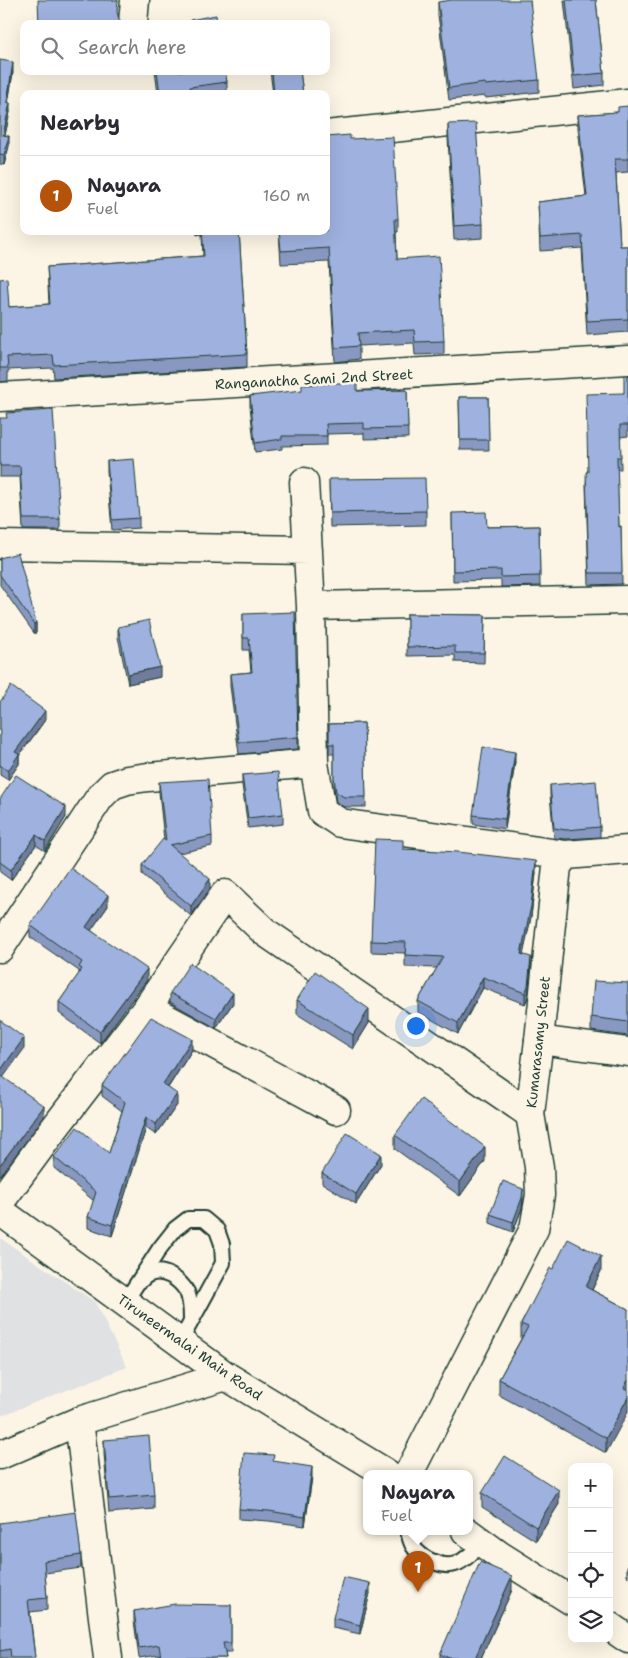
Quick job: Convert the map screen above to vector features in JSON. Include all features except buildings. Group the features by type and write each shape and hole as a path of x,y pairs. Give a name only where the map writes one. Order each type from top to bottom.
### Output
{"street":[{"path":"330,135 628,103"},
{"name":"Ranganatha Sami 2nd Street","path":"0,398 628,360"},
{"path":"304,482 311,606 314,763 322,811 340,823 566,855 628,850"},
{"path":"0,545 308,550"},
{"path":"311,606 628,600"},
{"path":"0,948 100,797 112,785 127,780 148,777 314,763"},
{"name":"Kumarasamy Street","path":"411,1470 534,1229 540,1196 540,1167 530,1114 540,1040 557,866 566,855"},
{"path":"0,1202 91,1079 147,1008 225,894 265,932 530,1114"},
{"path":"147,1008 336,1110"},
{"path":"540,1040 628,1052"},
{"name":"Tiruneermalai Main Road","path":"0,1211 132,1292 186,1331 226,1376 381,1470"},
{"path":"0,1455 79,1420 226,1376"},
{"path":"79,1420 108,1658"},
{"path":"482,1543 568,1598"},
{"path":"613,1629 628,1639"}],"lane":[{"path":"132,1292 175,1229 188,1219 204,1219 217,1230 222,1244 223,1263 186,1331"},
{"path":"132,1292 150,1273 164,1272 177,1280 186,1292 190,1303 186,1331"},
{"path":"409,1535 412,1546 418,1553 438,1564 449,1566 458,1563 482,1543"}],"shaded area":[{"path":"0,1238 95,1302 127,1367 0,1416"}],"place":[{"name":"Nayara","path":"418,1592"}]}
